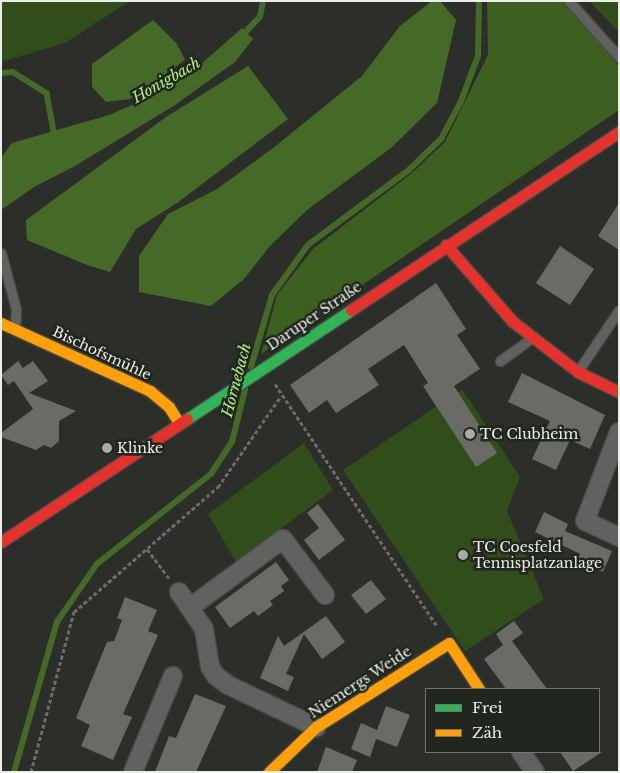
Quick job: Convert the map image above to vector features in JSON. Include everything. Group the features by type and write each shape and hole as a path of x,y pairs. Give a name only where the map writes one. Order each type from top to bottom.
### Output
{"street":[{"name":"Daruper Straße","path":"1,542 619,132"},
{"path":"446,245 512,322 578,372 619,392"},
{"name":"Bischofsmühle","path":"4,319 15,329 150,391 169,407 180,423"},
{"path":"619,432 584,521 619,537"},
{"path":"192,606 283,539 325,595"},
{"path":"179,592 192,606 204,629 210,666 216,676 228,685 316,727"},
{"path":"449,643 479,688"},
{"name":"Niemergs Weide","path":"270,772 316,727 449,643"},
{"path":"133,772 173,676"},
{"path":"522,753 534,772"}],"lane":[{"path":"569,1 619,57"},
{"path":"1,253 16,309 15,329"},
{"path":"578,372 619,310"},
{"path":"500,360 532,338"}],"path":[{"path":"266,367 281,396 449,643"},
{"path":"31,772 74,612 218,487 281,396"},
{"path":"147,549 179,592"}],"shaded area":[{"path":"1,1 130,1 65,43 1,62"},
{"path":"432,1 440,1 456,20 437,103 391,148 307,210 270,246 244,279 211,306 139,292 139,256 168,214 217,189 273,148 362,76 400,26"},
{"path":"487,1 562,1 601,42 619,67 619,110 261,354 277,295 313,249 412,173 445,142 488,55"},
{"path":"589,1 619,1 619,32"},
{"path":"153,20 177,44 185,60 130,99 106,102 92,87 92,64"},
{"path":"242,28 253,39 235,62 175,105 75,166 34,187 1,210 1,158 12,143 109,115 153,96 200,65"},
{"path":"248,66 288,119 177,203 136,229 110,272 87,265 27,240 26,220 166,117"},
{"name":"TC Coesfeld Tennisplatzanlage","path":"462,389 520,477 507,511 544,599 465,651 343,470"},
{"path":"304,443 333,490 236,562 208,514"}],"building":[{"path":"619,203 619,250 598,236"},
{"path":"560,246 594,269 570,305 536,283"},
{"path":"436,283 466,329 457,335 480,369 454,386 497,453 476,467 423,386 428,383 404,345 368,369 379,385 336,413 327,400 309,413 290,385"},
{"path":"18,361 23,368 33,361 48,381 29,393 76,411 59,421 59,441 51,448 44,445 36,450 1,437 1,433 33,409 14,381 8,385 1,375"},
{"path":"522,373 605,415 590,449 570,440 556,470 532,459 550,421 508,402"},
{"path":"318,504 345,540 319,560 304,540 319,528 307,513"},
{"path":"544,512 568,524 565,531 612,551 603,572 577,561 580,554 535,532"},
{"path":"276,562 289,580 281,586 284,591 270,601 273,605 258,616 254,611 230,628 215,607"},
{"path":"371,580 386,599 366,614 351,595"},
{"path":"125,597 157,610 148,631 158,635 123,714 132,717 113,760 81,746 90,725 76,718 107,642 114,641 122,620 117,618"},
{"path":"326,616 345,642 322,659 304,634 286,674 294,677 288,691 260,678 278,636 284,646"},
{"path":"514,621 523,633 512,641 546,688 505,688 484,659 503,645 496,634"},
{"path":"195,694 226,706 196,772 155,772 169,736 176,738"},
{"path":"386,706 410,715 397,747 376,739 370,757 351,749 361,723 377,730"},
{"path":"326,747 357,760 352,772 317,772"},
{"path":"602,752 573,771 561,753"}],"waterway":[{"name":"Honigbach","path":"242,36 260,17 263,1"},
{"name":"Hornebach","path":"251,367 272,295 308,245 409,170 441,139 460,104 478,56 479,1"},
{"name":"Honigbach","path":"1,73 13,72 47,93 55,137"},
{"name":"Hornebach","path":"14,772 57,622 97,564 211,474 232,442 245,390"}],"traffic: fast":[{"path":"187,419 351,310"}],"traffic: slow":[{"path":"1,323 150,391 169,407 179,423"},
{"path":"269,772 316,727 449,643 478,688"}],"traffic: jam":[{"path":"351,310 619,132"},
{"path":"446,245 512,321 578,372 619,392"},
{"path":"1,542 187,419"}],"place":[{"name":"TC Clubheim","path":"470,434"},
{"name":"Klinke","path":"107,448"},
{"name":"TC Coesfeld Tennisplatzanlage","path":"463,555"}]}
